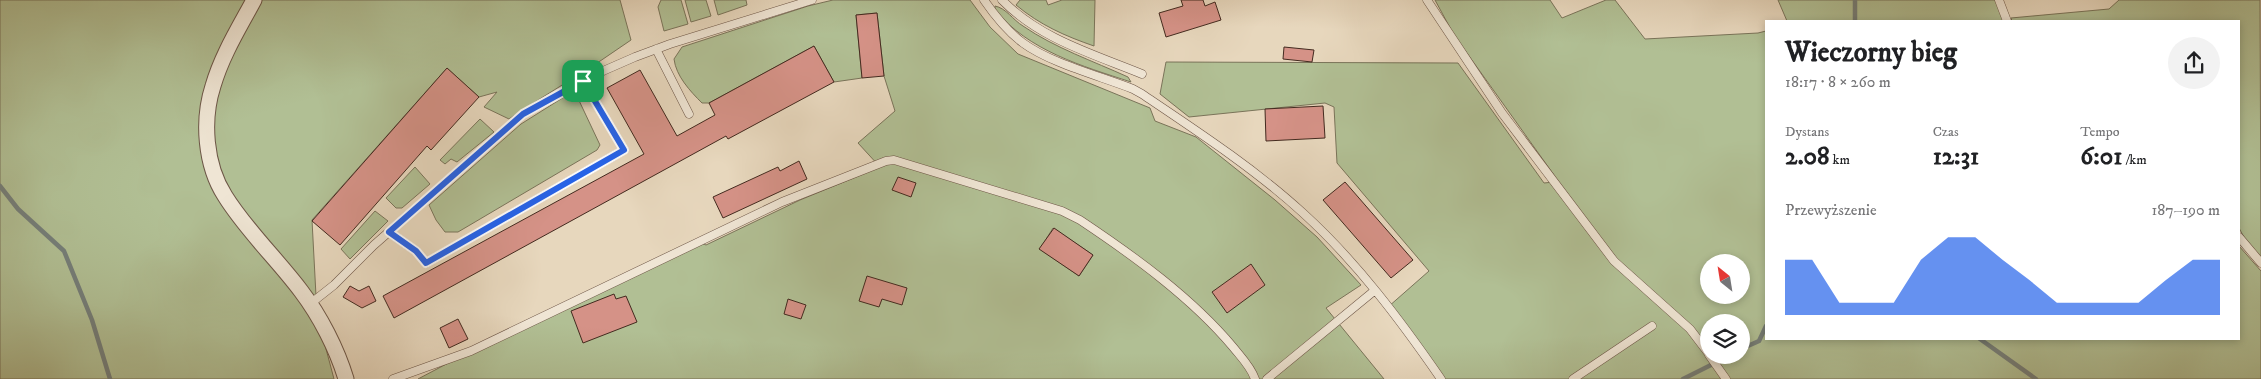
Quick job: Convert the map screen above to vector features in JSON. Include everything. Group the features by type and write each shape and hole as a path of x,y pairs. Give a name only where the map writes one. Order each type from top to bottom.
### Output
{"street":[{"path":"254,0 222,59 212,86 207,121 212,166 224,196 310,304 329,338 346,379"}],"lane":[{"path":"310,304 334,285 389,232 523,114 583,81 656,49 812,0"},
{"path":"984,0 1010,32 1023,43 1043,55 1133,89 1202,135 1303,213 1324,234 1405,327 1440,377 1430,379"},
{"path":"1002,0 1028,22 1071,46 1142,74"},
{"path":"1427,0 1502,113 1614,261 1690,329 1700,343"},
{"path":"1999,0 2007,20"},
{"path":"656,49 689,114"},
{"path":"389,232 416,251 426,263 624,150 583,81"},
{"path":"393,379 471,351 782,202 894,160 1062,211 1080,220 1190,302 1221,332 1241,357 1255,379"},
{"path":"2240,239 2261,263"},
{"path":"1267,379 1374,291"},
{"path":"1573,379 1652,326"},
{"path":"1715,364 1726,379"}],"green space":[{"path":"0,0 620,0 631,40 509,119 484,107 497,92 479,97 447,68 312,220 317,315 334,379 0,379"},
{"path":"661,0 681,0 688,24 664,31 658,7"},
{"path":"685,0 706,0 711,16 691,22"},
{"path":"714,0 746,0 747,5 718,15"},
{"path":"833,0 970,0 990,27 1018,54 1150,108 1155,121 1196,137 1275,200 1317,237 1361,285 1326,308 1384,379 418,379 471,351 697,241 706,245 800,200 880,167 858,143 895,111 884,76 877,13 856,15 862,78 834,82 814,46 709,103 702,103 688,88 675,65 674,59 682,47 808,6","holes":["1053,228 1093,255 1079,276 1040,249"]},
{"path":"1020,0 1046,0 1048,5 1062,0 1095,0 1094,46 1063,34 1034,18 1016,5"},
{"path":"1435,0 1550,0 1562,18 1606,0 1615,0 1645,39 1765,31 1765,340 2240,340 2240,247 2261,271 2261,379 1441,379 1388,307 1429,271 1337,163 1334,107 1325,103 1189,117 1160,94 1166,62 1458,63 1544,183 1554,182 1554,175 1454,35"},
{"path":"1778,0 1999,0 2007,20 1787,20"},
{"path":"2119,0 2260,0 2261,257 2245,239 2240,230 2240,20 2012,20 2011,18 2109,9"},
{"path":"995,6 1003,9 1019,24 1035,34 1074,54 1128,77 1131,82 1075,63 1040,47 1009,24 995,10"},
{"path":"572,92 575,92 600,145 597,150 458,232 445,232 436,220 429,205 521,124"},
{"path":"480,119 494,132 457,162 451,159 445,164 440,160"},
{"path":"415,167 430,184 402,208 396,208 386,198"},
{"path":"375,211 388,221 350,259 341,249"}],"building":[{"path":"1181,0 1203,0 1205,6 1215,2 1221,20 1166,37 1159,13 1183,6"},
{"path":"877,13 884,76 862,78 856,15"},
{"path":"814,46 834,82 728,139 726,136 394,318 383,296 644,154 607,88 640,70 677,136 715,115 709,103"},
{"path":"1284,47 1314,50 1312,62 1283,59"},
{"path":"447,68 479,97 431,150 427,146 340,245 312,221"},
{"path":"1323,106 1325,138 1266,141 1265,109"},
{"path":"799,161 807,179 723,218 713,197 778,167 780,171"},
{"path":"898,177 916,183 911,197 892,190"},
{"path":"1345,182 1413,260 1391,278 1323,200"},
{"path":"1054,228 1093,255 1079,276 1039,249"},
{"path":"1251,264 1265,285 1227,313 1212,292"},
{"path":"867,276 907,288 902,305 882,299 879,307 859,301"},
{"path":"350,286 359,291 369,286 376,301 362,308 343,297"},
{"path":"614,294 616,299 626,296 637,322 583,343 571,311"},
{"path":"788,299 806,305 801,319 784,314"},
{"path":"458,319 468,339 449,348 440,328"}],"waterway":[{"path":"1855,0 1855,20"},
{"path":"0,186 18,209 64,251 92,320 110,379"},
{"path":"1750,345 1759,341 1765,328"},
{"path":"1981,340 2036,379"},
{"path":"1683,379 1711,365"}],"route":[{"path":"583,81 624,150 432,261 426,263 416,251 407,247 389,232 523,114 583,81"}]}
